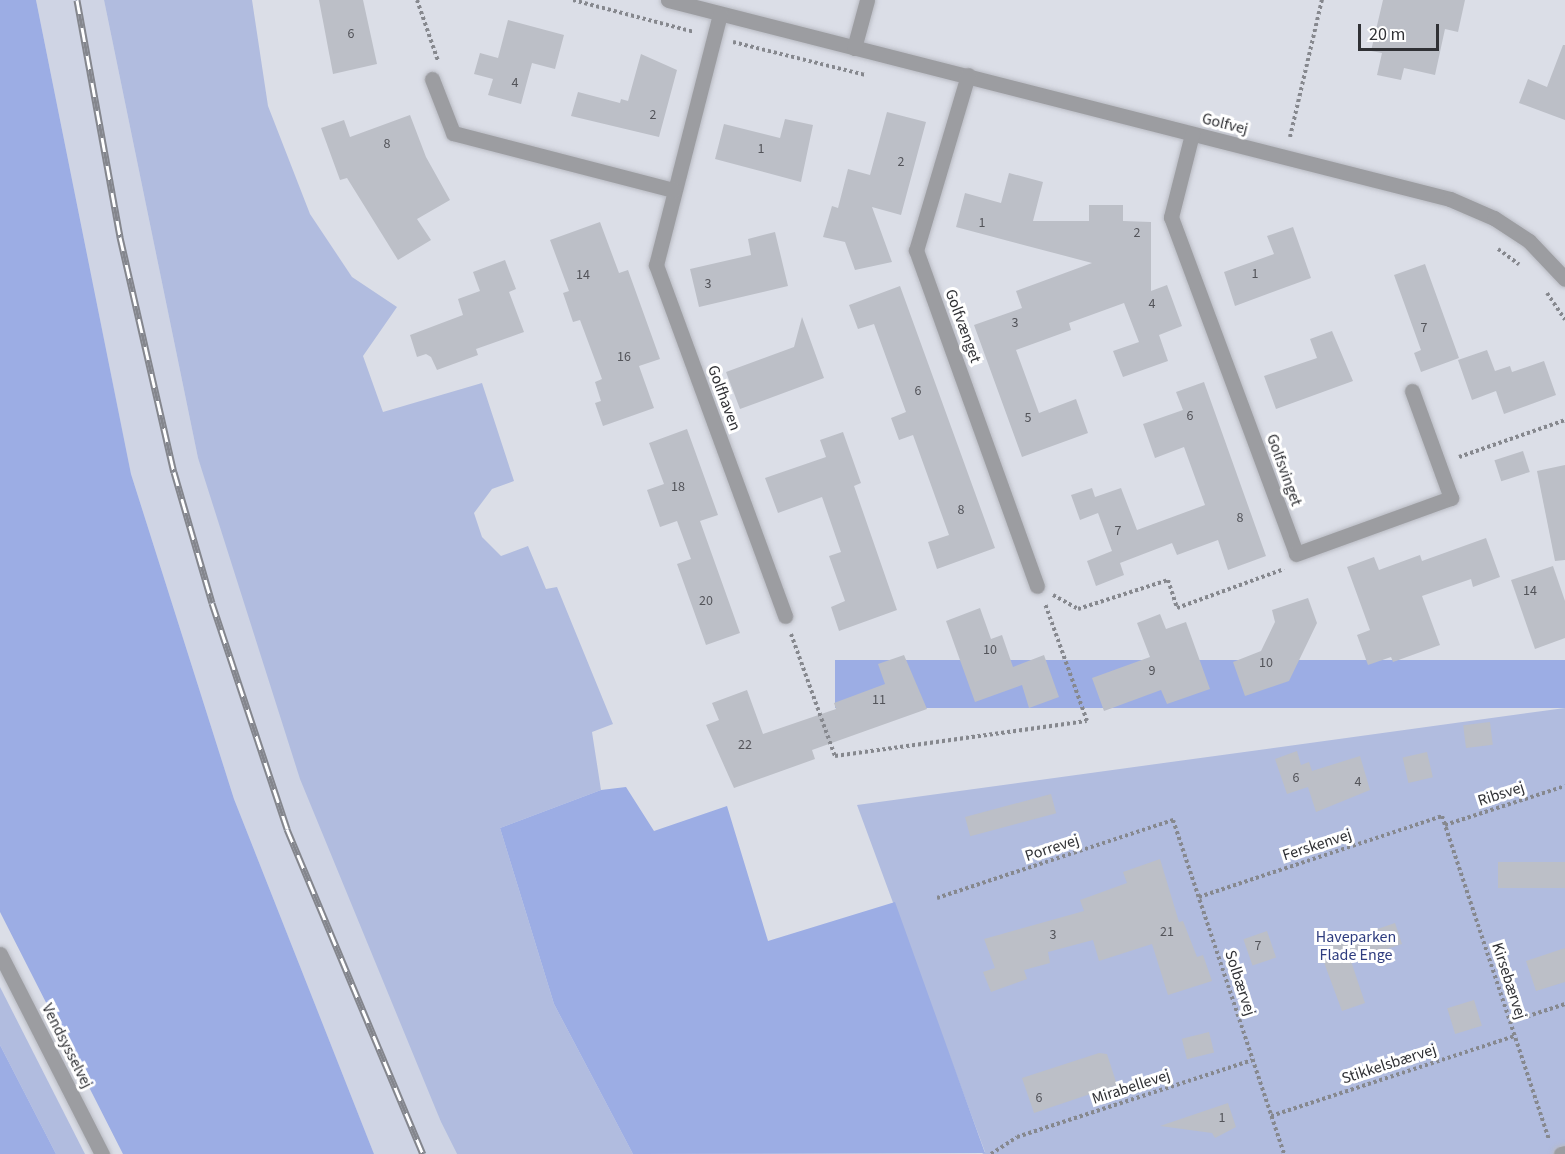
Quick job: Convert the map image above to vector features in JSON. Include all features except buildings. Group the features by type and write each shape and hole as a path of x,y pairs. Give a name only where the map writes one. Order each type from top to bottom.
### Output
{"street":[{"name":"Golfvej","path":"668,0 1450,199 1494,218 1529,241 1565,279"},
{"path":"854,48 867,0"},
{"name":"Golfhaven","path":"720,14 656,265 785,616"},
{"name":"Golfvænget","path":"968,75 916,250 1037,586"},
{"path":"432,79 453,133 674,190"},
{"name":"Golfsvinget","path":"1192,134 1171,217 1296,554"},
{"path":"1296,554 1451,498 1412,392"},
{"name":"Vendsysselvej","path":"0,954 102,1154"}],"path":[{"path":"417,0 441,69 432,79"},
{"path":"573,0 878,78"},
{"path":"1285,158 1322,0"},
{"path":"1491,244 1523,268"},
{"path":"1544,288 1565,320"},
{"path":"1438,464 1565,420"},
{"path":"1037,586 1078,609 1168,580 1177,608 1289,567 1296,554"},
{"path":"785,616 836,756 1088,720 1037,586"},
{"name":"Ribsvej","path":"1445,825 1565,786"},
{"name":"Kirsebærvej","path":"1442,816 1514,1036 1559,1150"},
{"name":"Ferskenvej","path":"1199,897 1442,816"},
{"name":"Solbærvej","path":"1173,820 1284,1154"},
{"name":"Porrevej","path":"937,898 1173,820"},
{"path":"1510,1022 1565,1004"},
{"name":"Stikkelsbærvej","path":"1271,1116 1514,1036"},
{"name":"Mirabellevej","path":"991,1154 1017,1137 1252,1060"}],"shaded area":[{"path":"0,0 36,0 131,474 234,799 374,1154 123,1154 0,912"},
{"path":"36,0 104,0 198,458 441,1122 457,1154 374,1154 234,799 131,474"},
{"path":"835,660 1565,660 1565,708 835,708"},
{"path":"626,787 654,831 727,806 768,941 895,902 985,1153 633,1154 554,1004 500,828 601,790"},
{"path":"0,1045 56,1154 0,1154"}],"green space":[{"path":"104,0 252,0 268,106 310,214 352,277 397,307 363,356 383,412 482,383 514,481 492,489 474,513 482,537 501,556 528,546 546,589 557,587 613,724 592,732 601,790 500,828 554,1004 633,1154 457,1154 441,1122 300,779 198,458"},
{"name":"Haveparken Flade Enge","path":"1565,708 1565,1154 982,1154 985,1152 857,805"},
{"path":"0,987 85,1154 56,1154 0,1045"}],"railway":[{"path":"77,0 120,237 174,472 212,603 287,829 423,1154"}]}
